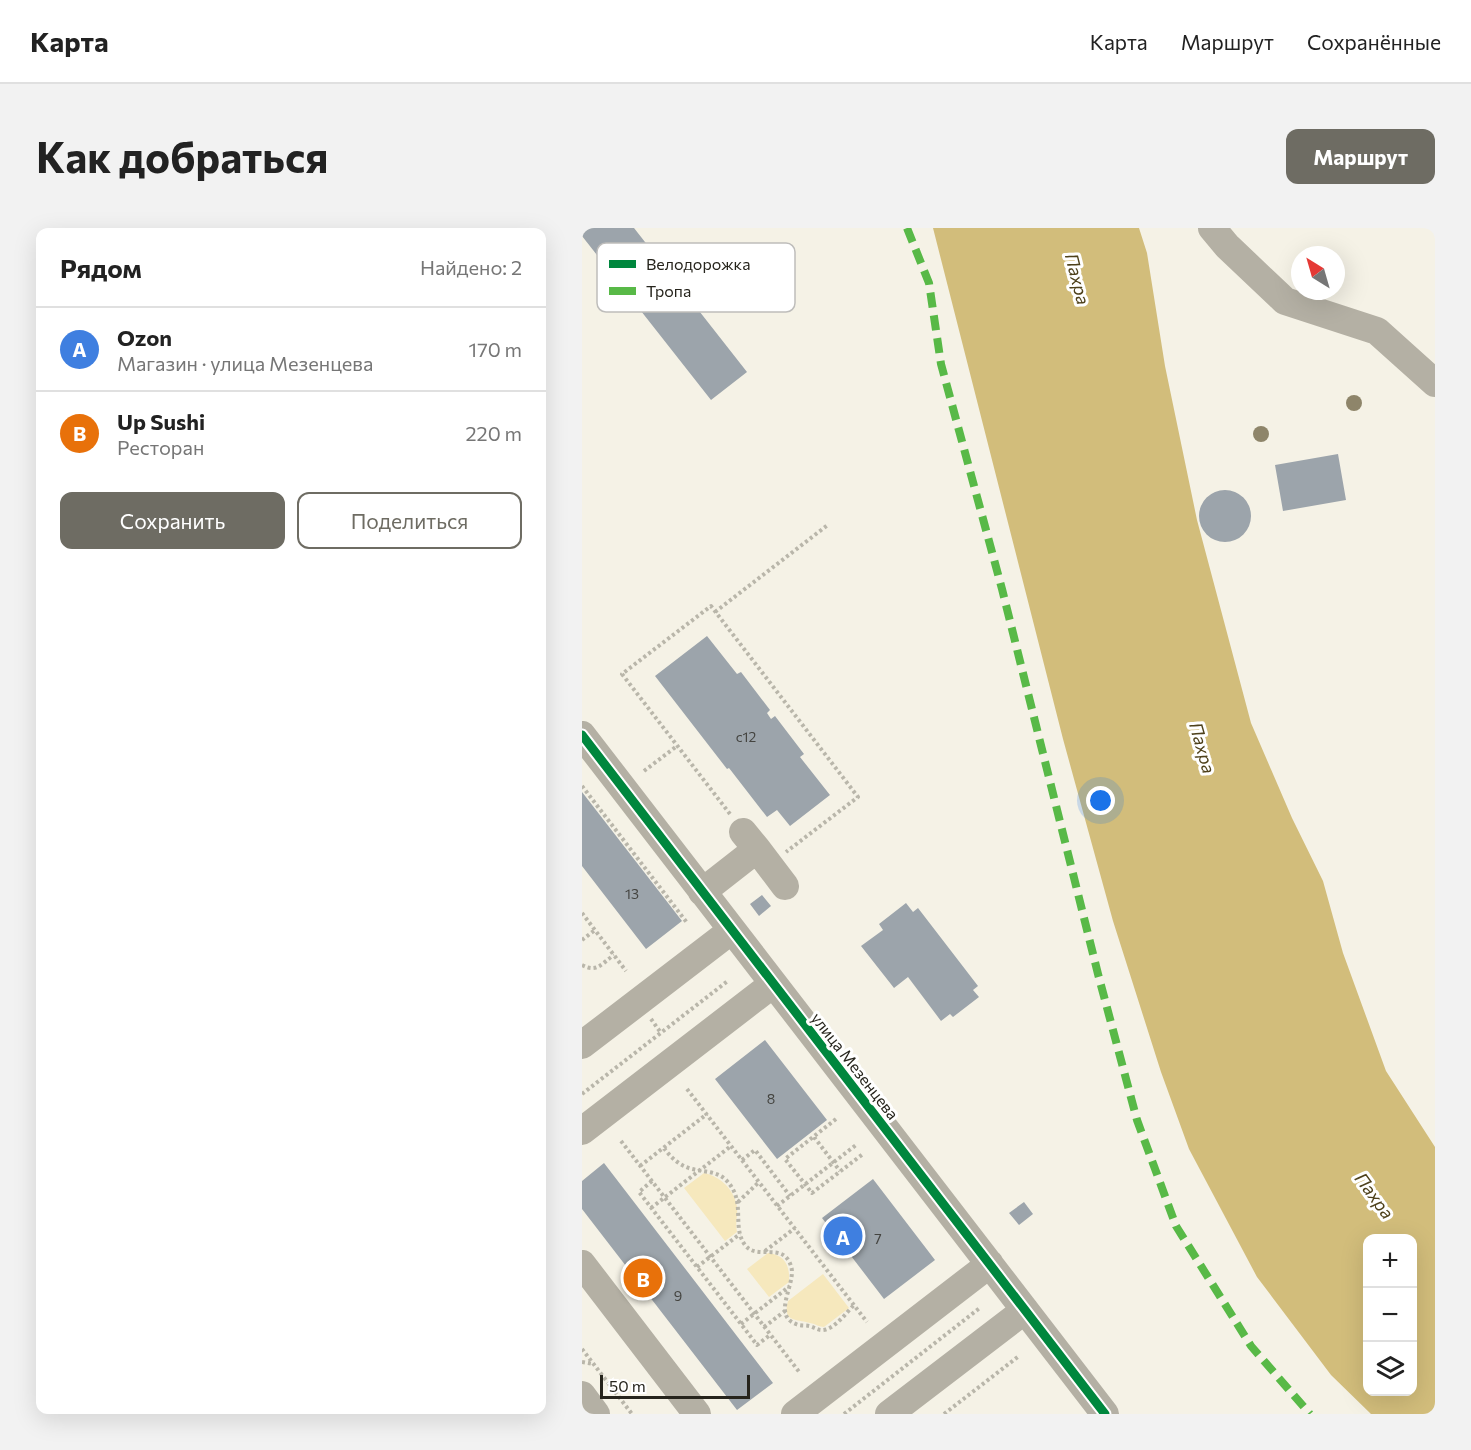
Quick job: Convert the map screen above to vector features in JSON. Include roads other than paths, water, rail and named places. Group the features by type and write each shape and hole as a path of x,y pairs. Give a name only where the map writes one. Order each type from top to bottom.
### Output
{"street":[{"path":"1212,228 1227,246 1285,301 1377,331 1435,383"},
{"name":"улица Мезенцева","path":"582,735 1105,1414"},
{"path":"702,892 764,858"},
{"path":"582,1045 732,930"},
{"path":"582,1131 773,984"},
{"path":"582,1264 698,1414"},
{"path":"795,1414 990,1264"},
{"path":"889,1414 1025,1310"},
{"path":"582,1395 596,1414"}],"water":[{"name":"Пахра","path":"933,228 1139,228 1147,253 1165,366 1197,520 1251,723 1292,818 1323,881 1343,953 1386,1071 1435,1147 1435,1414 1371,1414 1331,1375 1257,1277 1189,1149 1161,1072 1113,921 1063,739"}],"place":[{"name":"Ozon","path":"843,1236"},
{"name":"Up Sushi","path":"643,1278"}]}
